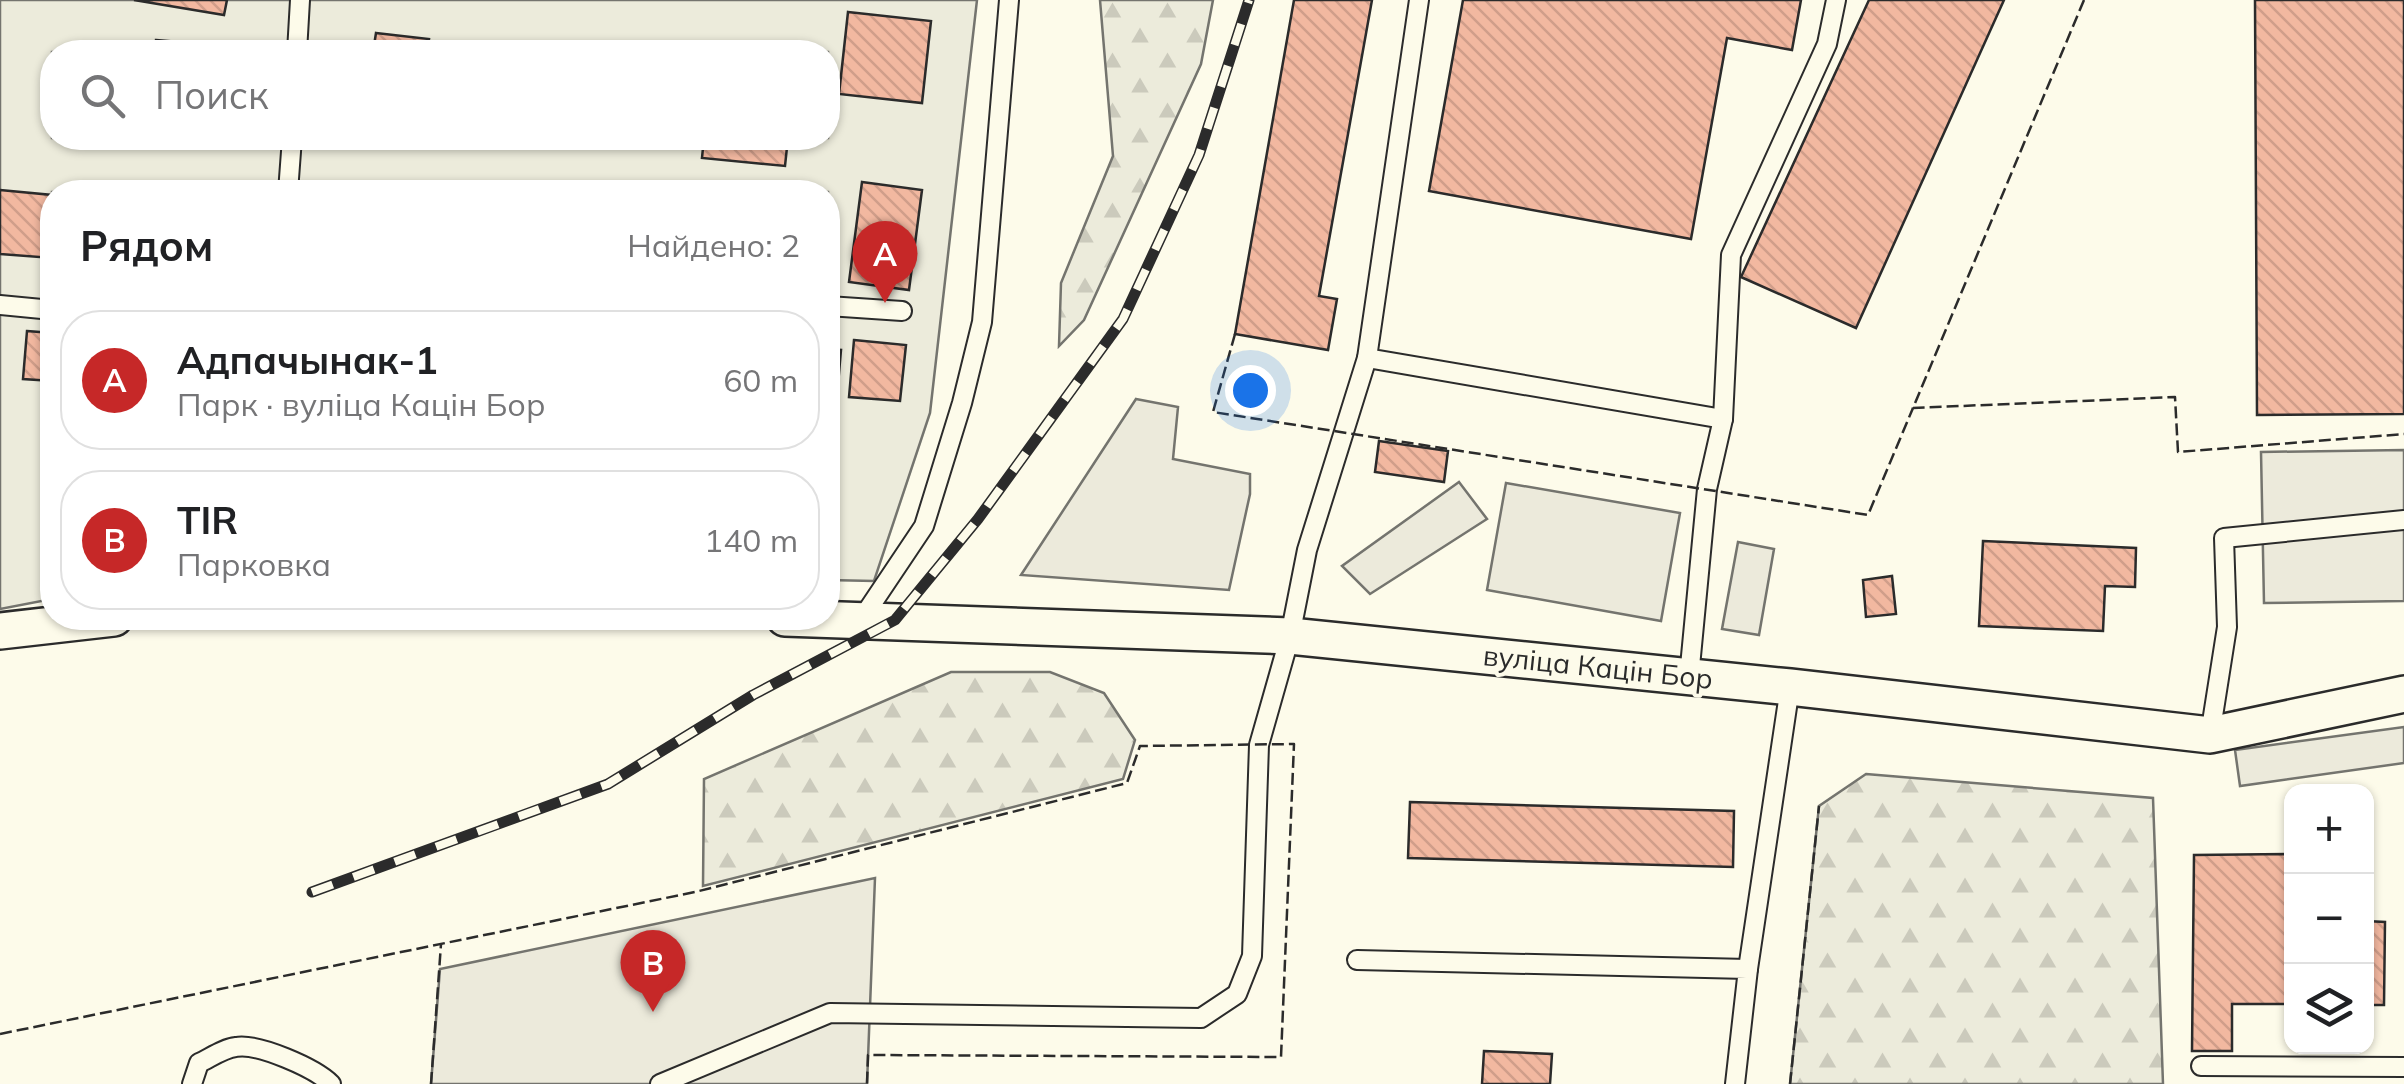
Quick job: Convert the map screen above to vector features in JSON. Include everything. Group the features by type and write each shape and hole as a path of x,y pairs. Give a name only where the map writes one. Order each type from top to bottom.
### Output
{"street":[{"name":"вуліца Кацін Бор","path":"840,619 1290,636 2210,735 2404,694"},
{"path":"0,631 40,626"}],"lane":[{"path":"297,40 300,0"},
{"path":"861,620 924,526 982,322 1009,0"},
{"path":"660,1084 830,1013 1201,1018 1238,994 1252,956 1259,744 1290,636 1308,550 1367,358 1419,0"},
{"path":"1689,677 1707,489 1723,419 1730,255 1826,44 1836,0"},
{"path":"289,180 291,150"},
{"path":"0,305 40,309"},
{"path":"840,307 902,311"},
{"path":"1367,358 1723,419"},
{"path":"2210,735 2227,627 2224,538 2404,520"},
{"path":"1735,1084 1748,968 1790,687"},
{"path":"1358,960 1748,968"},
{"path":"192,1084 199,1063 237,1046 284,1057 321,1074 331,1084"},
{"path":"2201,1066 2404,1067"}],"green space":[{"path":"0,0 977,0 930,413 874,581 840,580 840,180 40,180 40,601 0,609"},
{"path":"1100,0 1213,0 1201,64 1084,320 1059,346 1061,283 1113,156"},
{"path":"951,672 1050,672 1104,693 1135,740 1123,779 703,886 704,779"},
{"path":"1866,774 2153,798 2163,1084 1790,1084 1819,806"}],"shaded area":[{"path":"1136,399 1178,407 1173,459 1250,474 1250,494 1229,590 1021,575"},
{"path":"2404,450 2404,601 2264,603 2261,452"},
{"path":"1459,482 1487,519 1370,594 1342,566"},
{"path":"1506,483 1680,513 1661,621 1487,590"},
{"path":"1738,542 1774,549 1759,635 1722,629"},
{"path":"2404,727 2404,763 2240,786 2235,750"},
{"path":"875,878 867,1084 431,1084 440,969"}],"building":[{"path":"134,0 227,0 224,15"},
{"path":"1294,0 1372,0 1319,296 1337,299 1328,350 1235,334"},
{"path":"1463,0 1801,0 1792,50 1727,38 1691,239 1429,191"},
{"path":"1869,0 2004,0 1856,328 1741,277"},
{"path":"2255,0 2404,0 2404,414 2257,415"},
{"path":"848,12 931,21 922,103 840,94"},
{"path":"376,33 429,39 429,40 375,40"},
{"path":"703,150 787,150 785,166 702,158"},
{"path":"862,182 922,190 909,290 849,282"},
{"path":"0,190 40,194 40,257 0,254"},
{"path":"27,331 40,332 40,380 23,379"},
{"path":"854,340 906,345 900,401 849,397"},
{"path":"1379,441 1448,451 1444,482 1375,472"},
{"path":"1983,541 2136,548 2135,587 2105,586 2103,631 1979,626"},
{"path":"1892,576 1896,614 1866,617 1863,580"},
{"path":"1410,802 1734,811 1733,867 1408,858"},
{"path":"2284,854 2284,1004 2232,1004 2232,1051 2192,1051 2194,855"},
{"path":"2374,921 2385,922 2384,1005 2374,1005"},
{"path":"1484,1051 1552,1054 1550,1084 1482,1084"}],"railway":[{"path":"312,892 608,784 753,695 895,620 978,519 1123,319 1199,155 1249,0"}],"fence":[{"path":"2084,0 1913,408 2175,397 2178,452 2404,434"},
{"path":"1235,334 1213,412 1868,515 1913,408"},
{"path":"0,1034 695,892 1127,783 1140,746 1294,744 1281,1057 868,1055 867,1084"},
{"path":"1790,1084 1819,806"},
{"path":"431,1084 441,944"}],"place":[{"name":"Адпачынак-1","path":"885,303"},
{"name":"TIR","path":"653,1012"}]}
